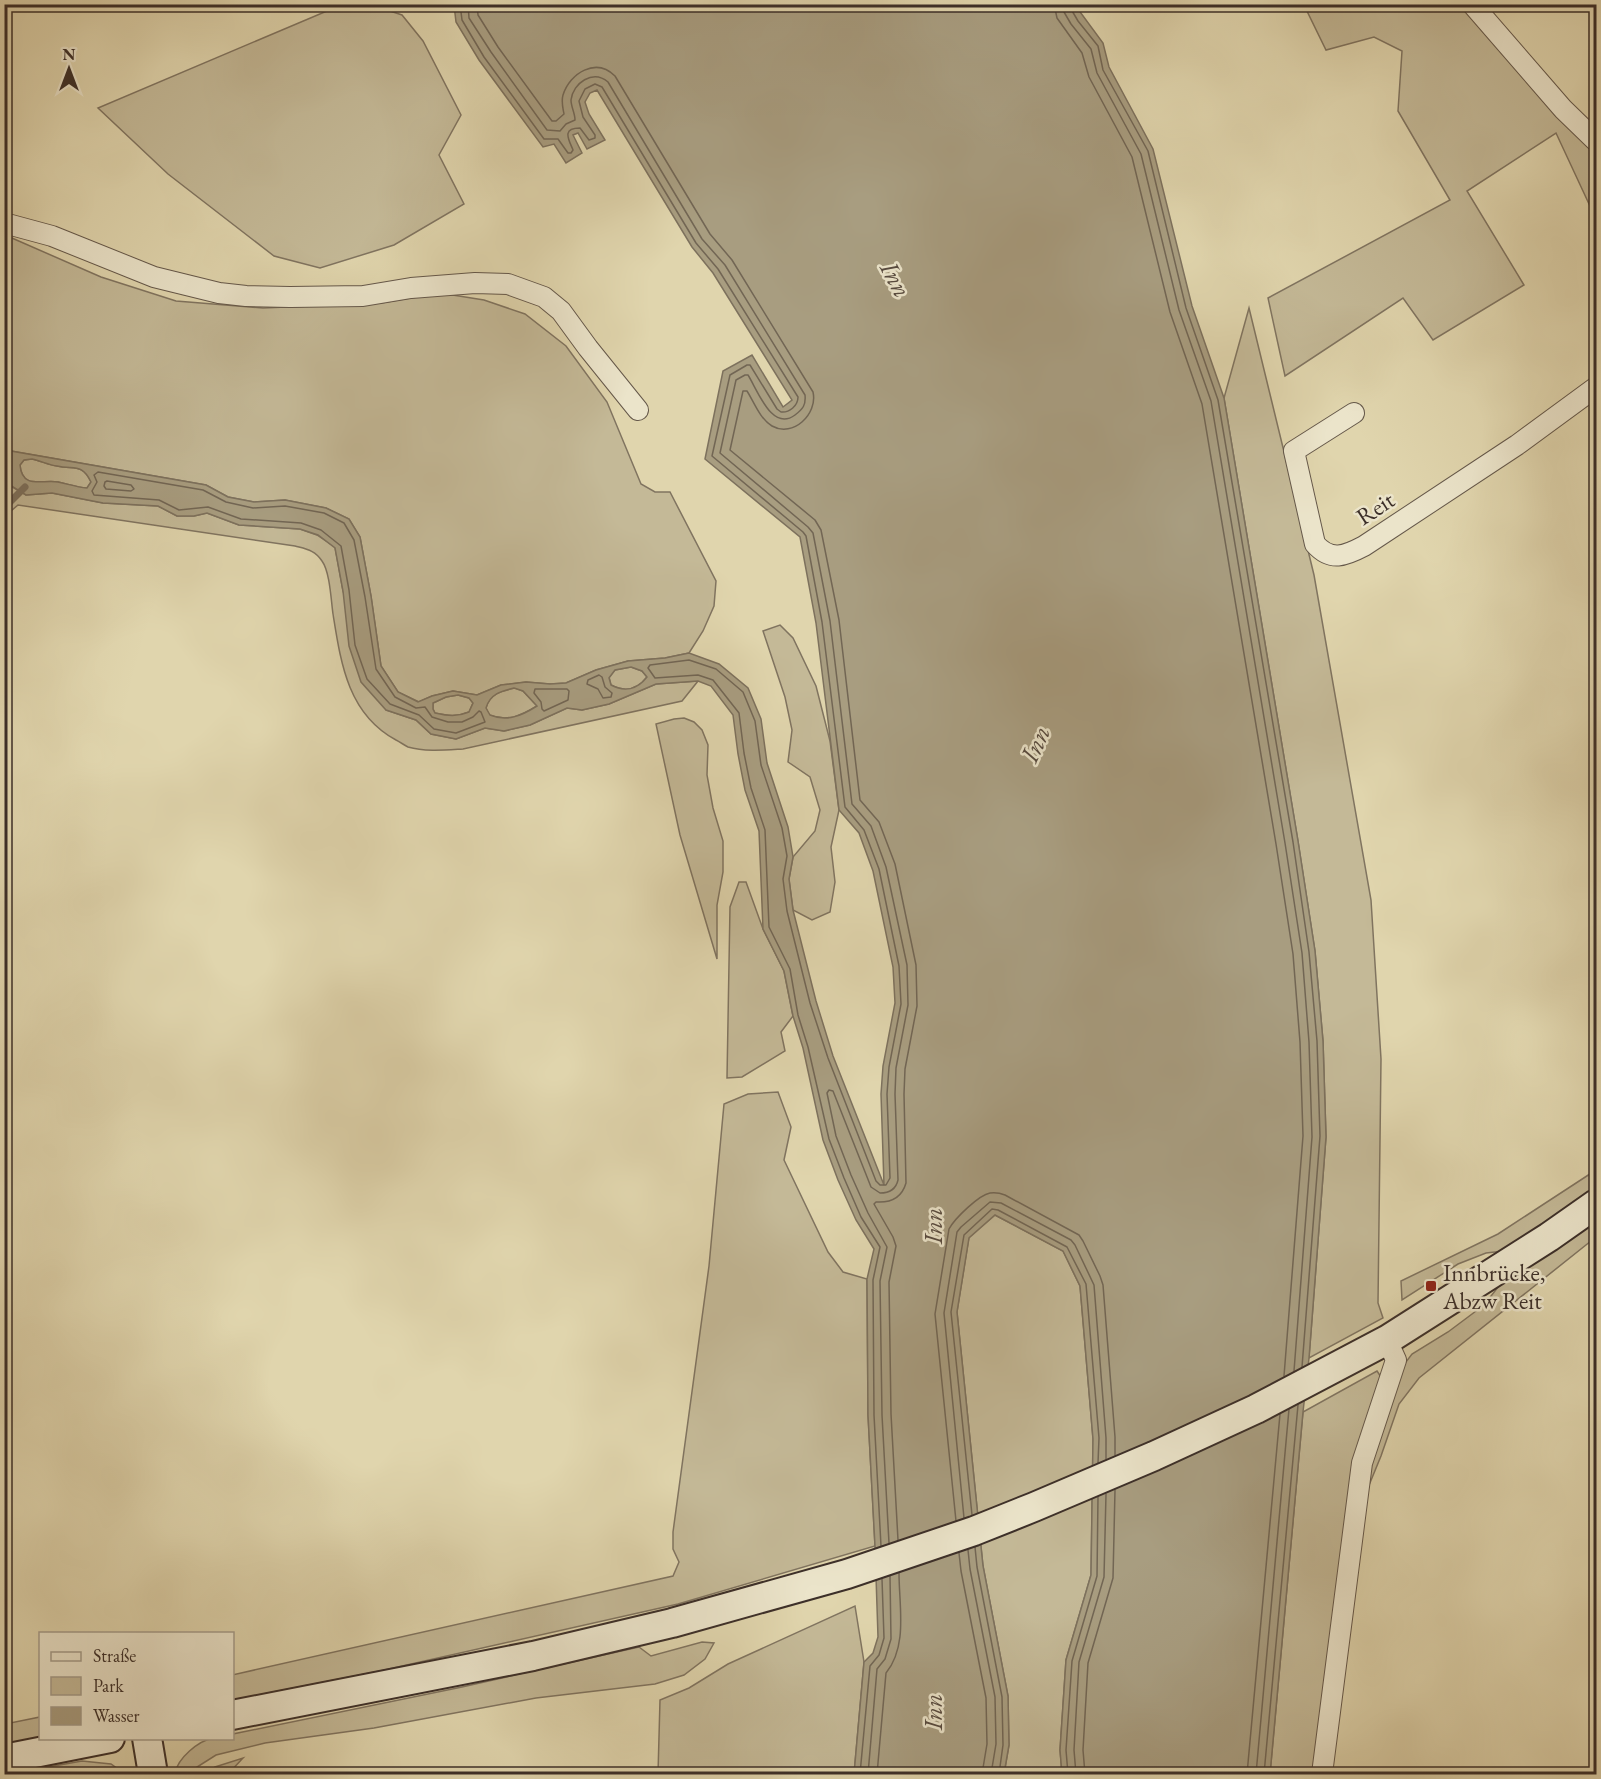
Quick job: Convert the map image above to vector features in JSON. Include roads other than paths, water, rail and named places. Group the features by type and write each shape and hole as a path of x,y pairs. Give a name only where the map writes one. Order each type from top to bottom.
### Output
{"street":[{"path":"1472,4 1563,109 1596,141"},
{"path":"4,223 52,236 154,277 219,293 290,297 363,296 422,287 475,283 508,284 544,297 561,311 638,410"},
{"name":"Reit","path":"1354,413 1294,452 1315,544 1322,552 1331,555 1342,555 1364,546 1517,445 1596,387"},
{"path":"234,1715 533,1656 672,1623 888,1561 974,1531 1154,1456 1256,1409 1387,1340 1540,1243 1596,1204"},
{"path":"1322,1774 1362,1463 1396,1360 1387,1340"},
{"path":"4,1759 100,1740"},
{"path":"147,1740 153,1774"}],"water":[{"name":"Inn","path":"454,5 1075,5 1103,43 1109,67 1153,149 1192,306 1224,398 1315,951 1323,1041 1326,1137 1309,1358 1270,1774 1062,1774 1060,1750 1066,1660 1091,1575 1093,1439 1080,1286 1063,1251 995,1215 969,1238 957,1312 983,1566 1008,1696 1009,1745 1004,1774 854,1774 864,1662 873,1653 878,1637 868,1415 867,1279 874,1249 856,1220 823,1140 784,971 763,929 759,831 745,790 733,715 711,686 698,681 656,684 609,704 582,710 567,708 530,725 504,731 485,728 456,739 431,734 416,720 386,710 361,682 349,646 343,591 335,548 318,535 300,529 239,525 207,513 177,516 158,506 103,503 52,493 26,495 5,482 5,450 206,485 228,497 254,502 285,500 326,508 349,519 360,537 381,666 398,692 418,702 453,691 477,695 501,685 526,682 566,683 596,670 628,661 665,658 689,653 719,664 748,688 761,719 767,763 788,827 793,857 789,879 793,910 816,1001 833,1056 884,1185 881,1094 883,1066 895,1003 893,967 873,871 859,833 839,810 816,623 800,537 705,459 723,371 752,355 783,407 792,400 713,273 692,247 597,90 590,93 585,102 589,114 605,140 587,149 578,133 573,135 582,153 566,163 554,144 543,147 479,60 456,22","holes":["32,459 77,468 84,472 91,482 87,488 52,481 29,481 22,473 20,465 24,460","631,667 642,671 647,677 635,687 621,689 611,685 609,678 615,670","514,688 523,691 537,706 514,717 496,717 490,715 486,708 490,699","458,695 469,698 473,703 469,712 465,714 452,716 435,713 433,703"]}],"waterway":[{"path":"4,503 9,503 25,487"}],"place":[{"name":"Innbrücke, Abzw Reit","path":"1431,1286"}]}
